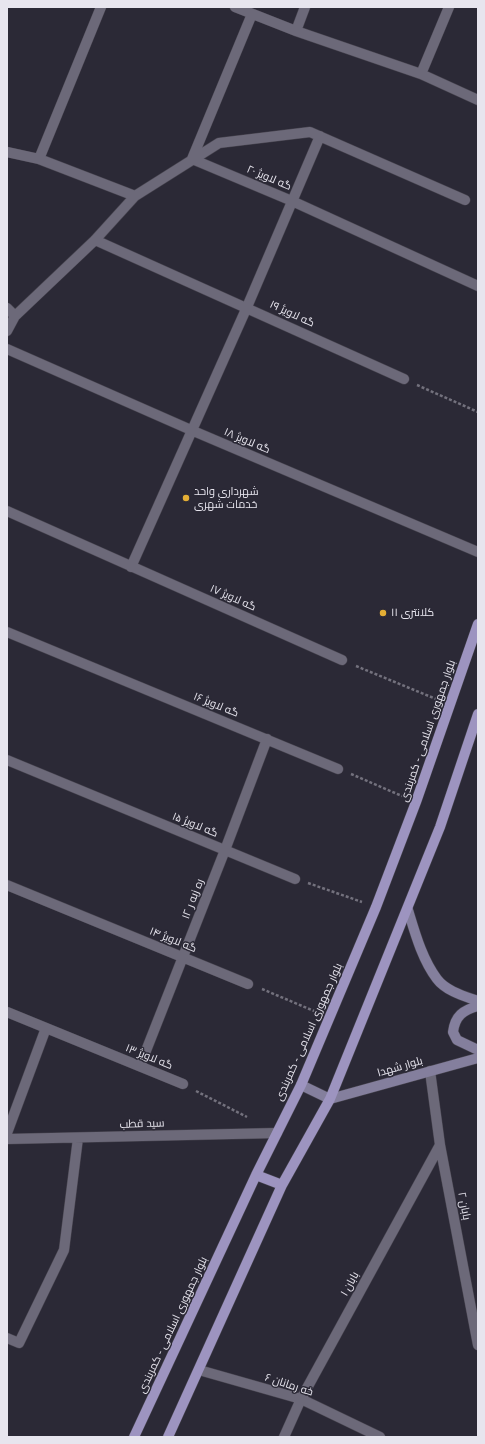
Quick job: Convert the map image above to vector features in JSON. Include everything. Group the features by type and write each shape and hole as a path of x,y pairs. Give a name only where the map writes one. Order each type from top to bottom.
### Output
{"main road":[{"name":"بلوار جمهوری اسلامی - کمربندی","path":"134,1437 256,1175 301,1085 376,907 416,802 478,624"},
{"path":"168,1437 282,1185 330,1100 408,910 440,827 478,714"},
{"path":"408,910 420,946 438,979 454,992 478,1001"},
{"path":"478,1006 466,1009 457,1017 453,1032 458,1040 478,1050"},
{"name":"بلوار شهدا","path":"330,1100 478,1058"},
{"path":"301,1085 330,1100"},
{"path":"256,1175 282,1185"}],"street":[{"path":"39,159 101,7"},
{"path":"235,7 296,32 421,74 478,100"},
{"path":"296,32 305,7"},
{"path":"421,74 450,7"},
{"path":"192,159 252,14"},
{"path":"7,331 15,316 95,240 135,196 218,143 310,132 464,200"},
{"path":"131,566 247,307 320,136"},
{"path":"7,152 39,159 135,196"},
{"name":"گه لاویژ ۲۰","path":"192,159 292,201 478,286"},
{"name":"۱۹ گه لاویژ","path":"95,240 247,307 404,379"},
{"path":"7,308 15,316"},
{"name":"گه لاویژ ۱۸","path":"7,349 478,552"},
{"name":"گه لاویژ ۱۷","path":"7,511 342,660"},
{"name":"۱۶ گه لاویژ","path":"7,632 338,769"},
{"name":"ره زبه ر ۱۲","path":"140,1066 267,739"},
{"name":"گه لاویژ ۱۵","path":"7,760 295,879"},
{"name":"گه لاویژ ۱۴","path":"7,885 248,984"},
{"name":"گه لاویژ ۱۳","path":"7,1012 183,1084"},
{"path":"7,1133 46,1028"},
{"name":"بابان ۲","path":"430,1071 440,1145 478,1345"},
{"name":"سید قطب","path":"7,1139 277,1133"},
{"path":"7,1338 19,1343 64,1250 78,1138"},
{"name":"بابان ۱","path":"284,1437 301,1399 440,1145"},
{"name":"خه رمانان ۶","path":"199,1370 301,1399 366,1435 380,1437"}],"path":[{"path":"404,379 478,412"},
{"path":"342,660 450,705"},
{"path":"338,769 416,802"},
{"path":"295,879 376,907"},
{"path":"248,984 329,1017"},
{"path":"183,1084 250,1119"}],"place":[{"name":"شهرداری واحد خدمات شهری","path":"186,498"},
{"name":"کلانتری ۱۱","path":"383,613"}]}
